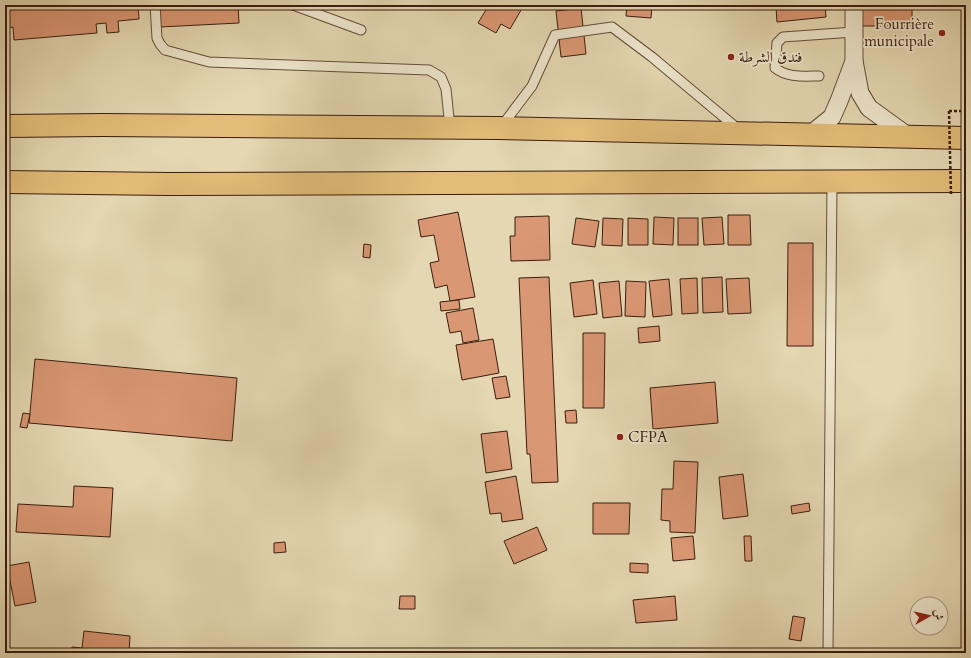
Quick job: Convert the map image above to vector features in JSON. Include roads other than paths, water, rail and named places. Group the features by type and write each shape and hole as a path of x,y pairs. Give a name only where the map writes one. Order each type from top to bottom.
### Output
{"highway":[{"path":"5,126 103,125 500,128 966,138"},
{"path":"5,182 169,184 832,182 958,188"}],"street":[{"path":"854,5 854,61 860,93 869,108 908,136"},
{"path":"811,134 832,117 840,101 854,61"}],"lane":[{"path":"155,5 157,38 165,50 209,62 429,70 441,77 446,89 450,128"},
{"path":"293,5 361,30"},
{"path":"500,128 532,86 555,35 612,27 652,57 742,132"},
{"path":"819,76 788,76 781,73 775,68 777,43 783,37 854,32"},
{"path":"828,653 832,182"}],"place":[{"name":"Fourrière municipale","path":"942,33"},
{"name":"فندق الشرطة","path":"731,57"},
{"name":"CFPA","path":"620,437"}]}
